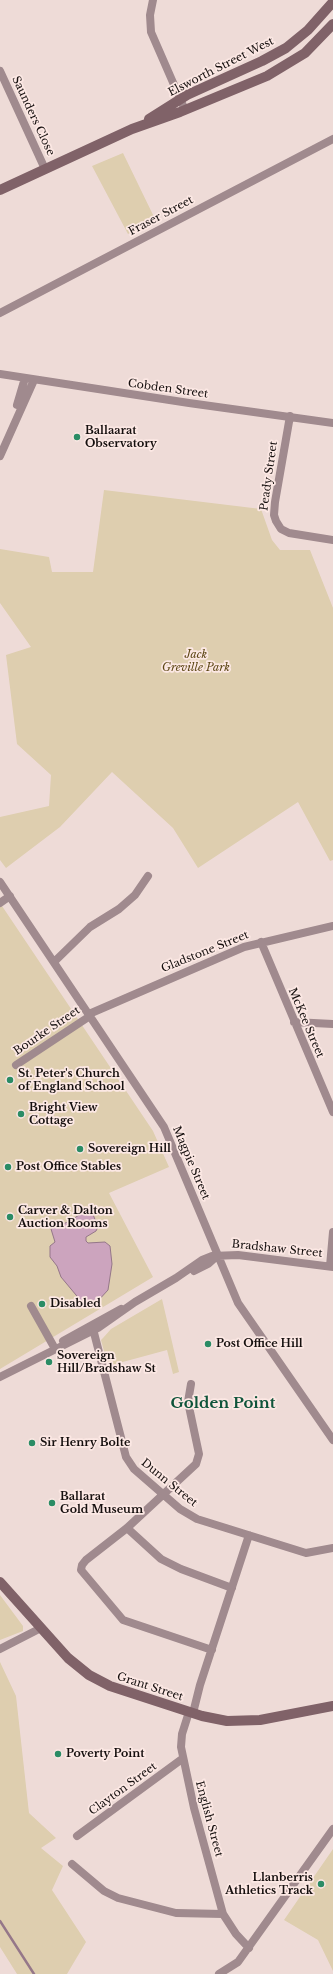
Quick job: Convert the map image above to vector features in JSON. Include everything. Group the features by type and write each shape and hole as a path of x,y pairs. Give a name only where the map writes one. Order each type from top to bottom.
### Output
{"street":[{"path":"153,0 150,15 151,32 185,110"},
{"name":"Elsworth Street West","path":"132,129 180,99 279,52 308,30 333,2"},
{"name":"Elsworth Street West","path":"0,190 132,129 248,85 283,68 308,50 333,24"},
{"name":"Saunders Close","path":"0,71 45,169"},
{"name":"Fraser Street","path":"0,313 333,138"},
{"name":"Cobden Street","path":"0,374 203,406 290,416 333,423"},
{"path":"8,436 25,378"},
{"path":"0,456 34,380"},
{"name":"Peady Street","path":"290,416 274,512 276,521 279,527 289,533 333,540"},
{"path":"54,962 90,927 119,909 135,895 148,876"},
{"name":"Magpie Street","path":"0,882 164,1127 242,1309 333,1440"},
{"path":"0,903 10,896"},
{"name":"Gladstone Street","path":"90,1015 236,950 261,942 333,926"},
{"name":"McKee Street","path":"261,942 333,1112"},
{"name":"Bourke Street","path":"16,1065 90,1015"},
{"path":"294,1022 333,1024"},
{"path":"331,1267 333,1232"},
{"name":"Bradshaw Street","path":"0,1377 26,1365 93,1328 110,1314 135,1302 176,1278 208,1264 218,1255 238,1255 331,1267"},
{"path":"31,1306 54,1347"},
{"name":"Bradshaw Street","path":"42,1356 54,1347 93,1328"},
{"name":"Dunn Street","path":"93,1328 128,1462 134,1469 162,1494 193,1517 306,1553 333,1548"},
{"name":"Bradshaw Street","path":"0,1384 26,1365"},
{"path":"191,1384 188,1404 198,1450 198,1460 194,1466 127,1528 86,1560 81,1567 84,1575 124,1620 212,1650"},
{"path":"127,1528 152,1552 167,1562 232,1588"},
{"name":"English Street","path":"248,1948 236,1934 223,1914 182,1759 181,1738 191,1713 249,1535"},
{"name":"Grant Street","path":"0,1582 68,1658 93,1678 110,1686 191,1713 217,1720 250,1721 333,1706"},
{"path":"0,1649 41,1628"},
{"name":"Clayton Street","path":"77,1836 182,1759"},
{"path":"219,1974 235,1965 333,1829"},
{"path":"72,1864 115,1897 176,1912 223,1914"}],"green space":[{"path":"123,153 155,219 128,234 92,166"},
{"name":"Jack Greville Park","path":"104,490 261,509 272,540 280,550 310,550 333,608 333,860 330,861 298,802 198,868 173,828 112,772 60,827 6,868 0,860 0,817 49,806 51,775 17,744 6,655 31,647 0,603 0,549 49,557 52,572 93,572"},
{"name":"Sovereign Hill","path":"0,903 153,1131 169,1167 109,1193 153,1277 0,1369"},
{"path":"162,1299 179,1372 173,1374 167,1350 108,1366 101,1340 111,1329"},
{"path":"0,1595 23,1626 23,1631 0,1640"},
{"path":"0,1662 16,1696 29,1813 56,1838 41,1848 63,1866 52,1890 86,1942 67,1974 17,1974 0,1947"},
{"name":"Llanberris Athletics Track","path":"333,1849 333,1971 318,1940 284,1920"}],"shaded area":[{"path":"88,1209 92,1212 98,1227 96,1231 86,1237 86,1241 88,1243 105,1242 110,1246 112,1264 108,1290 96,1303 89,1304 81,1301 61,1277 57,1266 50,1257 50,1246 55,1242 51,1229 70,1221"}],"waterway":[{"path":"0,1921 34,1974"}],"place":[{"name":"Ballaarat Observatory","path":"77,437"},
{"name":"St. Peter's Church of England School","path":"10,1080"},
{"name":"Bright View Cottage","path":"21,1114"},
{"name":"Sovereign Hill","path":"80,1149"},
{"name":"Post Office Stables","path":"8,1167"},
{"name":"Carver & Dalton Auction Rooms","path":"10,1217"},
{"name":"Disabled","path":"42,1304"},
{"name":"Post Office Hill","path":"208,1344"},
{"name":"Sovereign Hill/Bradshaw St","path":"49,1362"},
{"name":"Sir Henry Bolte","path":"32,1443"},
{"name":"Ballarat Gold Museum","path":"52,1503"},
{"name":"Poverty Point","path":"58,1754"},
{"name":"Llanberris Athletics Track","path":"321,1884"}],"district":[{"name":"Golden Point","path":"223,1404"}]}
